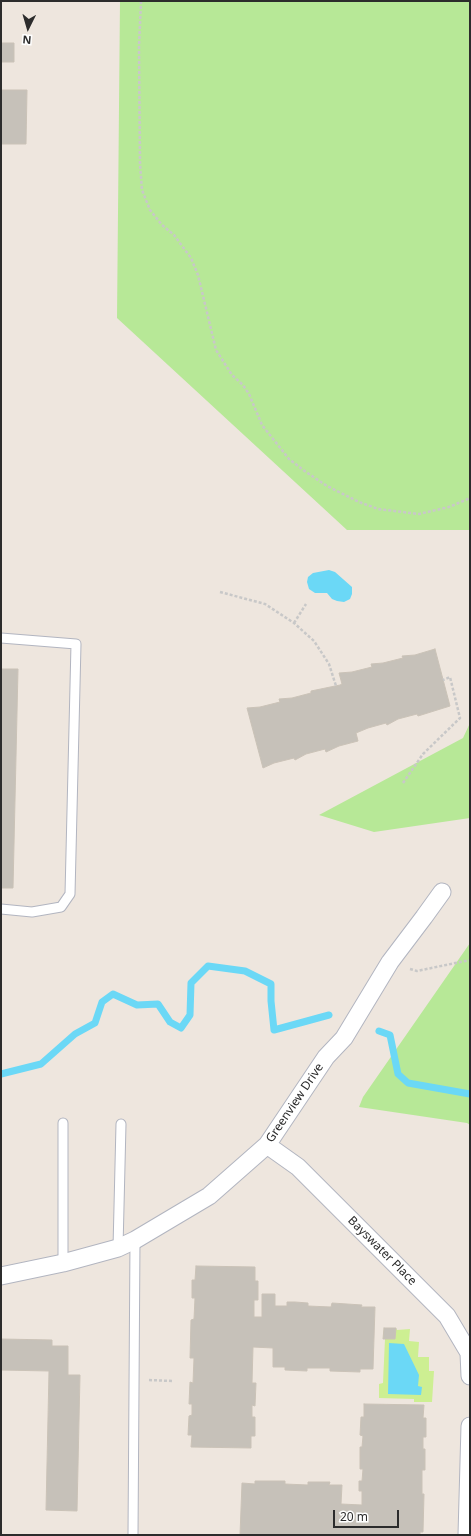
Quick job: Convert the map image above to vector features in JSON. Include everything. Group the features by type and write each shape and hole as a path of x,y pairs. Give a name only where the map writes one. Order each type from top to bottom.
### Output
{"street":[{"name":"Greenview Drive","path":"1,1274 62,1263 118,1248 135,1240 209,1196 267,1144 326,1057 344,1038 390,962 442,892"},
{"name":"Bayswater Place","path":"267,1144 298,1167 447,1316 469,1353 470,1376"},
{"path":"467,1535 470,1426"}],"lane":[{"path":"1,638 76,644 70,894 61,907 32,912 1,910"},
{"path":"62,1263 63,1123"},
{"path":"118,1248 121,1124"},
{"path":"133,1535 135,1240"}],"path":[{"path":"141,1 139,46 140,164 142,190 150,210 162,225 174,235 191,258 198,275 216,350 229,371 243,385 249,394 262,425 289,458 306,472 327,486 359,502 378,509 419,514 449,506 470,498"},
{"path":"220,592 265,604 294,623 314,641 329,664 336,686"},
{"path":"294,623 306,604"},
{"path":"403,783 423,754 460,718 450,677 443,680"},
{"path":"390,962 417,971 470,960"},
{"path":"133,1379 172,1381"}],"green space":[{"path":"120,1 470,1 470,530 347,530 117,318"},
{"path":"470,723 470,818 374,832 319,815 463,738"},
{"path":"470,943 470,1125 467,1123 359,1107 363,1097"},
{"path":"384,1328 396,1328 397,1330 410,1329 409,1341 419,1342 418,1357 429,1357 429,1371 434,1371 432,1402 414,1402 414,1399 379,1398 379,1384 383,1383"}],"water":[{"path":"329,570 335,572 352,587 350,599 344,602 337,601 332,599 327,593 315,593 309,589 307,582 308,577 313,573"},
{"path":"389,1343 404,1344 419,1375 418,1386 422,1387 421,1395 388,1394"}],"building":[{"path":"1,43 14,43 14,62 1,62"},
{"path":"1,90 27,90 26,144 1,144"},
{"path":"435,649 450,706 418,716 417,714 398,719 387,725 386,723 368,728 356,733 358,741 339,746 326,752 325,749 306,754 295,760 294,758 274,763 263,768 247,708 260,707 280,702 279,699 292,698 311,693 311,691 340,685 342,684 339,673 352,672 372,667 371,664 383,663 403,658 402,656 415,655"},
{"path":"1,669 18,669 13,888 1,888"},
{"path":"196,1266 255,1267 255,1281 258,1281 258,1300 254,1300 254,1317 262,1317 262,1294 275,1294 275,1306 287,1306 287,1302 295,1302 308,1303 308,1306 331,1307 332,1303 362,1305 361,1307 375,1307 373,1369 360,1369 360,1372 330,1371 330,1368 307,1368 307,1371 285,1370 285,1367 273,1367 273,1348 253,1347 252,1383 256,1383 255,1406 252,1405 252,1417 255,1417 255,1436 251,1436 251,1448 191,1447 192,1435 188,1435 189,1416 192,1415 192,1404 189,1404 190,1382 193,1383 194,1358 190,1358 191,1320 194,1319 195,1298 192,1298 192,1280 195,1280"},
{"path":"384,1328 396,1328 395,1339 383,1339"},
{"path":"1,1339 52,1340 52,1346 68,1346 68,1375 80,1375 77,1511 46,1510 49,1371 1,1370"},
{"path":"364,1404 424,1405 423,1418 426,1418 426,1437 423,1437 423,1449 425,1449 425,1470 422,1470 422,1494 424,1494 423,1532 420,1532 420,1535 240,1535 242,1483 255,1484 255,1481 285,1481 285,1484 308,1485 308,1482 330,1482 329,1485 342,1485 341,1504 362,1505 362,1491 359,1491 359,1481 362,1481 363,1469 360,1469 360,1447 362,1447 363,1436 360,1435 361,1417 364,1417"}],"waterway":[{"path":"1,1074 41,1064 75,1034 95,1023 102,1002 113,994 137,1005 158,1004 170,1022 181,1028 190,1015 191,983 208,966 245,971 271,984 274,1030 329,1015"},
{"path":"379,1031 390,1035 398,1074 408,1083 470,1094"}]}
